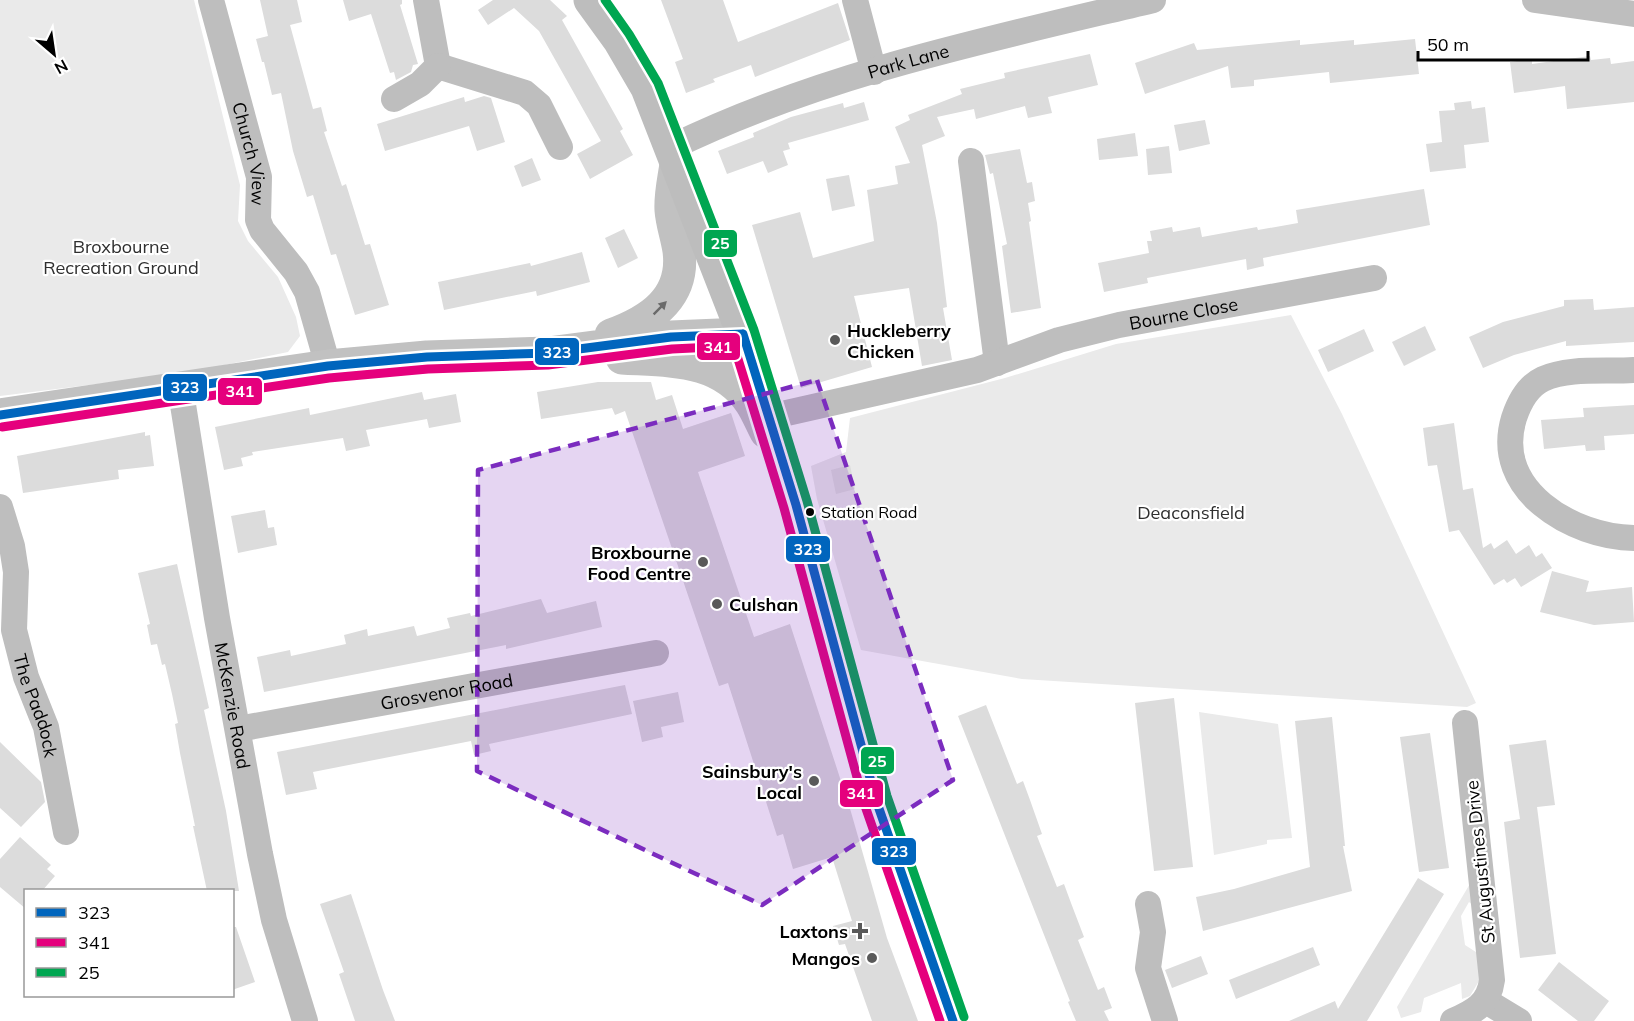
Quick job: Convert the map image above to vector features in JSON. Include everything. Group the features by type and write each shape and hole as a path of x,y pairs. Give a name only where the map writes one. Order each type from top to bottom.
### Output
{"main road":[{"path":"590,0 619,40 647,88 743,334 782,459 867,770 953,1021"},
{"path":"549,353 625,330 656,313 672,294 680,268 671,210 673,156"},
{"path":"0,415 180,386 328,366 427,357 549,353 671,337 743,334"},
{"path":"719,372 743,334"},
{"path":"549,353 698,364 719,372 742,391 752,404 782,459"}],"street":[{"name":"Church View","path":"211,0 259,177 258,220 262,230 296,272 307,292 328,366"},
{"path":"426,0 438,66"},
{"path":"855,0 874,72"},
{"name":"Park Lane","path":"673,156 761,107 1105,6 1153,0"},
{"path":"1535,0 1634,14"},
{"path":"394,99 420,84 438,66"},
{"path":"438,66 525,93 539,105 560,147"},
{"path":"971,161 997,363"},
{"name":"Bourne Close","path":"770,417 940,379 997,363 1059,340 1111,327 1374,278"},
{"path":"1634,370 1568,374 1544,379 1536,384 1521,401 1510,437 1512,463 1519,477 1539,502 1553,514 1587,531 1634,538"},
{"name":"McKenzie Road","path":"180,386 238,729 272,910 305,1021"},
{"name":"The Paddock","path":"0,507 12,546 16,572 14,630 26,677 46,727 66,832"},
{"name":"Grosvenor Road","path":"238,729 656,653"},
{"name":"St Augustines Drive","path":"1466,723 1492,980 1486,1001"},
{"path":"1148,904 1153,932 1148,968 1165,1021"},
{"path":"1453,1021 1478,1009 1486,1001 1519,1021"}],"highlighted area":[{"path":"817,380 953,780 762,905 477,771 478,470"}],"green space":[{"name":"Broxbourne Recreation Ground","path":"0,0 194,0 240,185 238,221 248,241 278,277 296,317 300,336 288,352 186,373 0,396"},
{"name":"Deaconsfield","path":"1291,315 1342,414 1476,703 1467,707 1022,679 861,650 817,499 811,466 846,452 850,418 1005,378 1116,344"},
{"path":"1199,712 1278,724 1292,838 1267,840 1267,844 1214,855"},
{"path":"1471,882 1475,907 1469,902 1461,916 1465,945 1479,954 1482,976 1470,996 1462,999 1461,983 1424,998 1421,1012 1401,1018 1397,1007"}],"building":[{"path":"260,0 297,0 302,22 290,25 313,109 321,107 327,131 324,132 342,186 346,184 365,245 370,244 389,305 355,315 336,254 331,255 313,195 307,197 293,151 281,93 272,95 264,62 262,62 256,39 268,36"},
{"path":"343,0 402,0 400,5 418,64 413,65 411,72 396,80 394,72 390,73 371,14 349,21"},
{"path":"493,0 550,0 567,16 562,20 623,129 620,131 633,155 590,179 577,154 601,141 539,31 514,8 488,25 478,10"},
{"path":"661,0 723,0 738,42 838,3 850,40 755,77 751,65 713,79 715,82 686,93 675,62 683,59"},
{"path":"1415,39 1419,74 1330,83 1329,72 1254,80 1254,86 1231,88 1228,66 1145,94 1135,63 1194,43 1197,50 1300,40 1300,45 1354,40 1354,45"},
{"path":"1090,54 1098,85 1048,97 1052,113 1028,118 1025,106 976,119 974,109 937,117 945,136 922,145 937,223 947,307 943,308 952,360 922,366 909,288 854,296 872,367 801,388 752,225 800,212 813,258 874,241 867,190 898,184 895,166 910,163 895,127 910,120 908,115 962,94 960,89 1005,78 1004,73"},
{"path":"1590,56 1591,60 1610,58 1611,64 1634,61 1634,102 1567,109 1565,86 1514,93 1510,62 1532,59 1532,64"},
{"path":"484,96 491,98 505,142 477,151 469,126 385,151 377,124 464,97 465,102"},
{"path":"1471,101 1472,109 1485,107 1489,142 1464,145 1466,168 1430,172 1426,144 1442,142 1439,111 1455,110 1454,103"},
{"path":"864,102 869,120 788,143 790,149 783,151 788,165 768,173 763,161 727,174 718,151 754,137 753,133 791,117 843,103 844,108"},
{"path":"1205,120 1210,144 1179,151 1174,125"},
{"path":"1135,133 1138,156 1099,160 1097,139"},
{"path":"1169,146 1172,173 1148,175 1146,149"},
{"path":"1020,149 1027,183 1032,182 1035,201 1028,203 1031,221 1029,222 1041,308 1011,313 1002,246 1007,244 993,173 990,174 985,155"},
{"path":"532,158 541,180 522,187 514,166"},
{"path":"849,175 855,206 832,211 826,179"},
{"path":"1424,189 1430,225 1263,258 1264,266 1247,270 1246,259 1147,278 1148,283 1104,292 1098,263 1149,253 1147,241 1152,241 1150,231 1172,227 1173,232 1200,227 1202,237 1257,227 1258,230 1298,223 1296,210"},
{"path":"624,229 638,258 618,268 605,238"},
{"path":"582,252 590,282 537,296 536,291 444,310 438,282 530,263 531,266"},
{"path":"1593,299 1594,310 1634,307 1634,342 1566,346 1566,341 1514,355 1483,368 1469,337 1503,322 1564,306 1564,300"},
{"path":"1425,326 1436,350 1404,366 1392,342"},
{"path":"1364,329 1374,351 1328,372 1318,350"},
{"path":"598,382 651,382 656,400 672,395 683,429 731,413 745,456 698,472 754,637 790,624 851,812 887,938 918,1021 872,1021 845,944 839,945 833,926 852,921 832,857 793,869 783,834 777,836 728,683 719,686 625,411 615,415 612,408 541,419 537,392"},
{"path":"422,392 424,400 456,394 461,422 429,428 427,419 366,430 370,446 346,451 343,438 252,452 253,455 241,458 243,466 224,470 215,427 309,408 310,415"},
{"path":"1634,405 1634,434 1604,436 1605,450 1586,451 1585,445 1544,449 1541,420 1584,417 1583,408"},
{"path":"1454,423 1463,490 1473,488 1483,548 1491,543 1494,549 1507,540 1516,554 1529,545 1536,557 1542,553 1552,568 1521,587 1515,578 1507,583 1504,579 1494,585 1459,530 1449,532 1437,465 1428,466 1423,428"},
{"path":"145,432 145,436 150,435 154,466 118,470 119,479 23,493 17,456"},
{"path":"850,465 855,489 836,494 831,470"},
{"path":"265,510 268,528 274,527 277,545 238,553 231,516"},
{"path":"177,564 209,708 204,710 226,811 239,891 207,889 180,753 175,724 178,723 172,694 165,664 162,665 157,644 151,645 147,625 150,624 138,573"},
{"path":"1552,571 1589,581 1586,592 1632,587 1634,622 1594,625 1540,612"},
{"path":"541,599 547,613 596,601 602,627 506,649 506,645 264,692 257,657 290,650 291,656 346,644 344,635 367,629 368,636 414,626 417,636 450,628 447,618 470,613 471,616"},
{"path":"625,685 632,714 489,744 491,751 474,755 471,741 313,772 317,789 286,795 277,752"},
{"path":"678,692 684,722 661,727 663,737 642,742 633,701"},
{"path":"1174,698 1193,867 1154,871 1135,703"},
{"path":"986,705 1017,784 1023,781 1042,834 1037,836 1057,887 1064,884 1084,937 1078,940 1098,990 1104,987 1112,1008 1104,1011 1109,1021 1076,1021 1068,1002 1070,1001 958,716"},
{"path":"1332,717 1345,846 1343,846 1352,891 1203,931 1196,897 1234,889 1310,867 1295,721"},
{"path":"1430,733 1449,868 1419,872 1400,737"},
{"path":"1546,740 1555,805 1537,807 1556,954 1520,958 1504,822 1520,819 1509,745"},
{"path":"0,742 41,782 45,802 21,827 0,808"},
{"path":"20,837 51,865 47,869 55,876 44,889 24,889 24,907 0,887 0,859"},
{"path":"1418,878 1444,894 1367,1021 1289,1021 1335,1001 1338,1009"},
{"path":"351,894 395,1021 355,1021 339,974 344,972 320,904"},
{"path":"234,927 236,927 255,982 234,989"},
{"path":"1313,947 1320,965 1236,999 1229,980"},
{"path":"1201,956 1208,974 1172,988 1165,970"},
{"path":"1559,962 1609,1001 1594,1021 1578,1021 1538,990"}],"transit line":[{"name":"25","path":"605,0 629,34 658,83 754,330 807,501 887,796 964,1017"},
{"name":"323","path":"743,334 796,505 876,800 953,1021"},
{"name":"323","path":"0,415 328,366 427,357 548,353 671,337 743,334"},
{"name":"341","path":"2,427 329,378 428,369 548,365 672,349 734,346 784,508 864,803 940,1021"}],"place":[{"name":"Huckleberry Chicken","path":"835,340"},
{"name":"Station Road","path":"810,512"},
{"name":"Broxbourne Food Centre","path":"703,562"},
{"name":"Culshan","path":"717,604"},
{"name":"Sainsbury's Local","path":"814,781"},
{"name":"Laxtons","path":"860,931"},
{"name":"Mangos","path":"872,958"}]}
